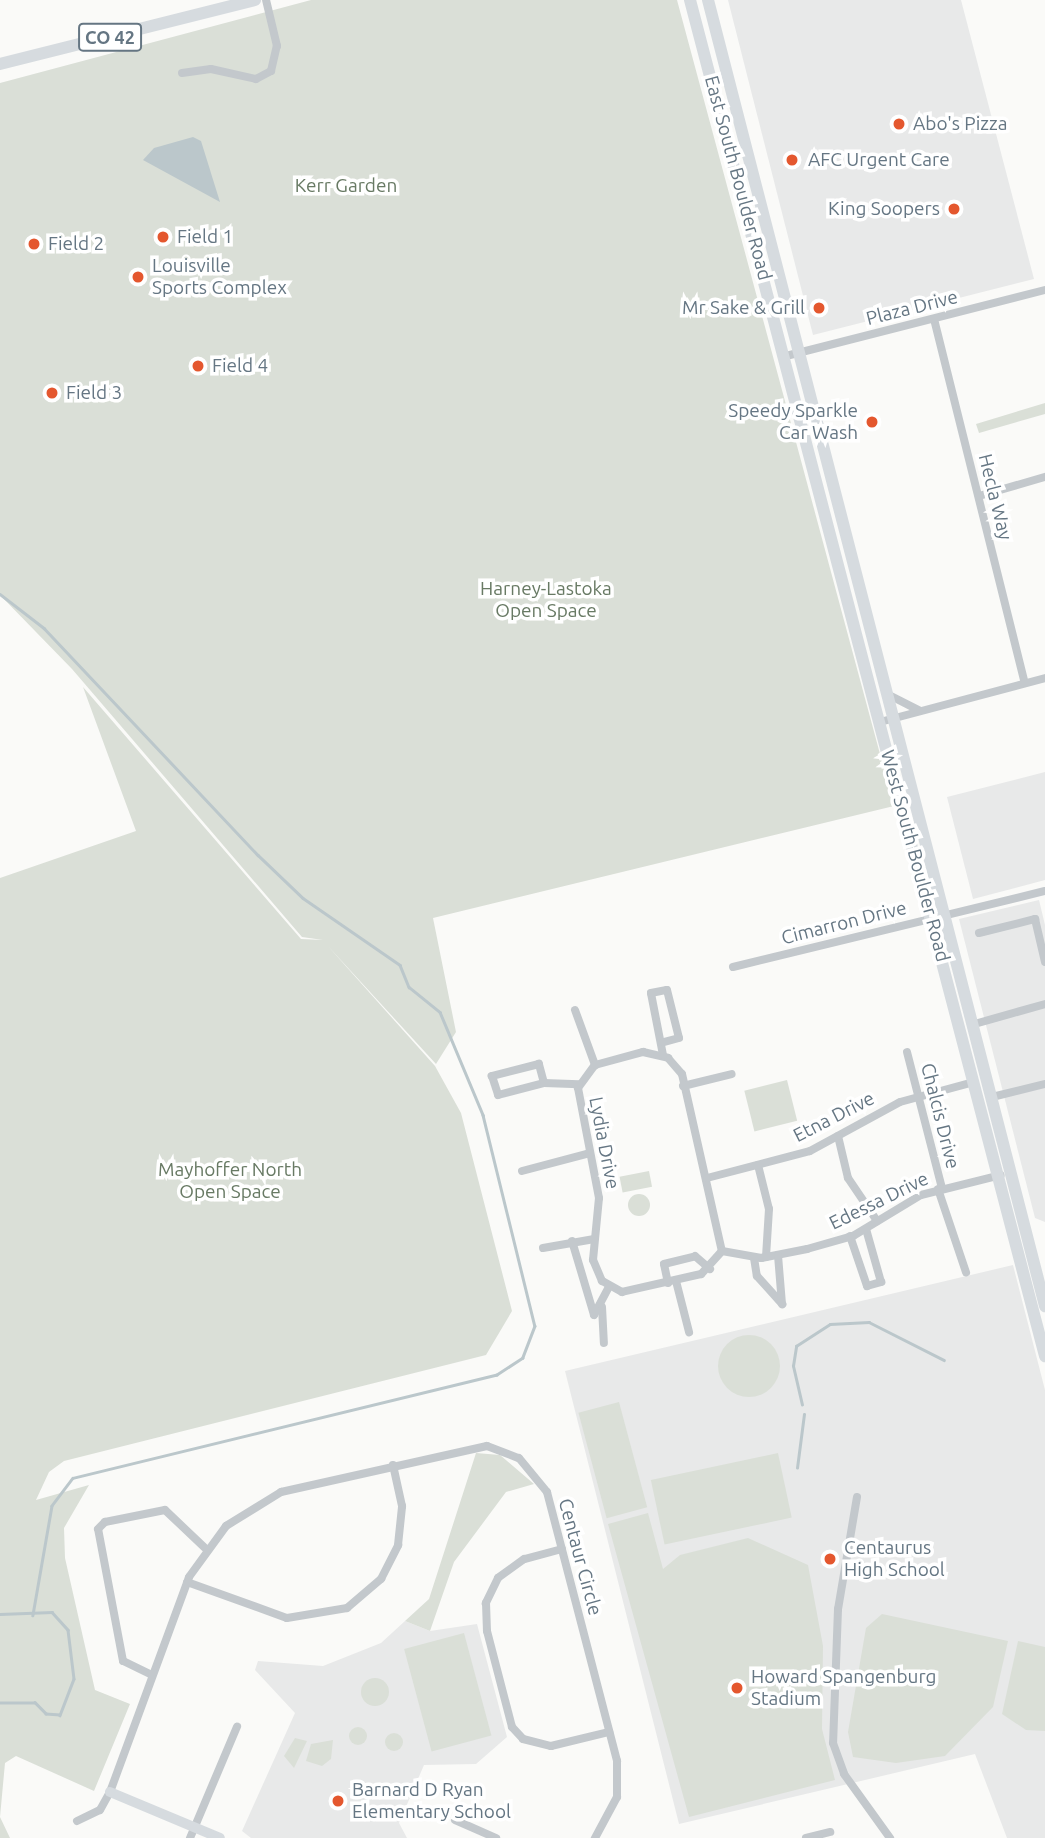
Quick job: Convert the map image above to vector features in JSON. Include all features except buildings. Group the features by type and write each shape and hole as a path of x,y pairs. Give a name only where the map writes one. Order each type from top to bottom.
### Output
{"main road":[{"name":"CO 42","path":"0,64 256,0"},
{"name":"East South Boulder Road","path":"690,0 786,356"},
{"name":"East South Boulder Road","path":"708,0 800,352"},
{"name":"West South Boulder Road","path":"800,352 1010,1172 1041,1277 1045,1306"},
{"name":"West South Boulder Road","path":"786,356 1045,1356"}],"street":[{"path":"182,72 211,69 256,79 271,71 277,46 266,0"},
{"name":"Plaza Drive","path":"786,356 1045,290"},
{"name":"Hecla Way","path":"934,318 1025,683"},
{"path":"979,496 1045,477"},
{"path":"880,722 1045,678"},
{"path":"887,694 922,711"},
{"name":"Cimarron Drive","path":"733,967 1045,891"},
{"path":"979,933 1035,919 1045,962"},
{"path":"663,1055 664,1042 651,993 667,990 679,1038 664,1042"},
{"path":"960,1028 1045,1004"},
{"path":"575,1010 595,1065 643,1052 663,1055 677,1065 707,1178 722,1251 710,1269 672,1282 634,1292 609,1287 603,1307 604,1343"},
{"name":"Chalcis Drive","path":"907,1052 920,1096 940,1189 967,1272"},
{"path":"544,1083 539,1064 492,1076 498,1095 544,1083 579,1084"},
{"name":"Lydia Drive","path":"595,1065 579,1084 599,1198 594,1240 597,1272 609,1287"},
{"path":"684,1086 732,1074"},
{"name":"Etna Drive","path":"707,1178 758,1165 838,1136 920,1096 974,1082"},
{"path":"992,1097 1045,1083"},
{"path":"838,1136 848,1178 877,1221"},
{"path":"522,1171 590,1153"},
{"path":"758,1165 769,1209 757,1276 782,1304 778,1255"},
{"name":"Edessa Drive","path":"760,1257 778,1255 850,1236 940,1189 1010,1172"},
{"path":"850,1236 867,1286 881,1282 866,1229"},
{"path":"543,1248 572,1241 594,1240"},
{"path":"572,1241 594,1315 603,1307"},
{"path":"722,1251 760,1257"},
{"path":"688,1332 664,1264 695,1256 710,1269"},
{"name":"Centaur Circle","path":"110,1792 187,1582 205,1548 250,1506 281,1492 470,1445 516,1456 547,1492 609,1732 617,1797 595,1838"},
{"path":"187,1582 287,1619 347,1608 381,1579 398,1545 402,1506 393,1465"},
{"path":"857,1497 838,1609 833,1742 844,1774 890,1838"},
{"path":"152,1675 123,1661 98,1529 105,1522 165,1510 205,1548"},
{"path":"562,1549 524,1559 498,1578 486,1603 486,1631 512,1727 523,1739 551,1746 609,1732"},
{"path":"191,1838 193,1825 237,1727"},
{"path":"77,1821 100,1810 110,1792 220,1838"},
{"path":"455,1820 496,1838"},
{"path":"806,1838 830,1832"}],"shaded area":[{"path":"728,0 961,0 1034,279 813,335"},
{"path":"193,137 201,141 220,202 143,160 154,148"},
{"path":"1045,772 1045,880 973,899 947,797"},
{"path":"1039,900 1045,925 1045,1222 1035,1218 959,919"},
{"name":"Centaurus High School","path":"1013,1265 1045,1390 1045,1838 1007,1838 975,1754 679,1824 565,1371"},
{"path":"405,1621 430,1631 477,1624 507,1737 476,1764 424,1765 399,1823 407,1838 251,1838 242,1831 295,1713 255,1670 258,1661 323,1666 381,1643"}],"green space":[{"path":"311,0 677,0 894,806 433,918 456,1032 436,1064 327,945 435,1066 461,1113 512,1311 486,1355 64,1461 49,1472 36,1500 89,1485 64,1528 65,1558 95,1690 130,1704 94,1791 16,1756 5,1763 0,1817 0,878 136,831 83,687 301,939 323,940 302,937 72,669 0,595 0,83"},
{"path":"1045,403 1045,414 979,433 976,424"},
{"path":"787,1080 797,1121 754,1131 744,1091"},
{"path":"649,1171 652,1187 623,1192 620,1177"},
{"path":"639,1194 647,1197 650,1205 647,1213 639,1216 631,1213 628,1205 631,1197"},
{"path":"749,1335 761,1337 771,1344 778,1354 778,1378 771,1388 761,1395 749,1397 737,1395 727,1388 720,1378 718,1366 720,1354 727,1344 737,1337"},
{"path":"619,1402 647,1507 607,1518 578,1413"},
{"path":"476,1453 500,1455 534,1484 506,1492 454,1562 430,1631 405,1621 429,1599"},
{"path":"778,1453 792,1518 665,1545 651,1480"},
{"name":"Howard Spangenburg Stadium","path":"648,1513 663,1569 680,1555 748,1538 808,1565 823,1646 822,1729 835,1780 689,1817 608,1524"},
{"path":"882,1614 1008,1641 993,1707 945,1756 896,1763 853,1757 848,1732 866,1628"},
{"path":"464,1633 491,1735 432,1751 404,1649"},
{"path":"1018,1641 1045,1647 1045,1731 1026,1730 1002,1714"},
{"path":"375,1678 385,1682 389,1692 385,1702 375,1706 365,1702 361,1692 365,1682"},
{"path":"358,1727 364,1730 367,1736 364,1742 358,1745 352,1742 349,1736 352,1730"},
{"path":"390,1733 398,1733 403,1742 401,1749 390,1751 385,1746 385,1738"},
{"path":"295,1738 307,1741 294,1768 284,1756"},
{"path":"333,1740 331,1759 322,1766 306,1761 311,1744"},
{"path":"0,1817 10,1838 0,1838"}],"waterway":[{"path":"0,594 44,628 258,855 303,898 400,965 409,987 440,1012 483,1115 535,1326 523,1358 497,1375 73,1478 52,1506 33,1615"},
{"path":"802,1405 793,1366 796,1346 830,1324 869,1322 944,1360"},
{"path":"797,1468 804,1414"},
{"path":"0,1614 52,1612 68,1630 74,1679 60,1715 46,1714 35,1703 0,1703"}],"place":[{"name":"Abo's Pizza","path":"899,124"},
{"name":"AFC Urgent Care","path":"792,160"},
{"name":"King Soopers","path":"954,209"},
{"name":"Field 1","path":"163,237"},
{"name":"Field 2","path":"34,244"},
{"name":"Louisville Sports Complex","path":"138,277"},
{"name":"Mr Sake & Grill","path":"819,308"},
{"name":"Field 4","path":"198,366"},
{"name":"Field 3","path":"52,393"},
{"name":"Speedy Sparkle Car Wash","path":"872,422"},
{"name":"Centaurus High School","path":"830,1559"},
{"name":"Howard Spangenburg Stadium","path":"737,1688"},
{"name":"Barnard D Ryan Elementary School","path":"338,1801"}],"park label":[{"name":"Kerr Garden","path":"346,186"},
{"name":"Harney-Lastoka Open Space","path":"546,600"},
{"name":"Mayhoffer North Open Space","path":"230,1181"}]}
